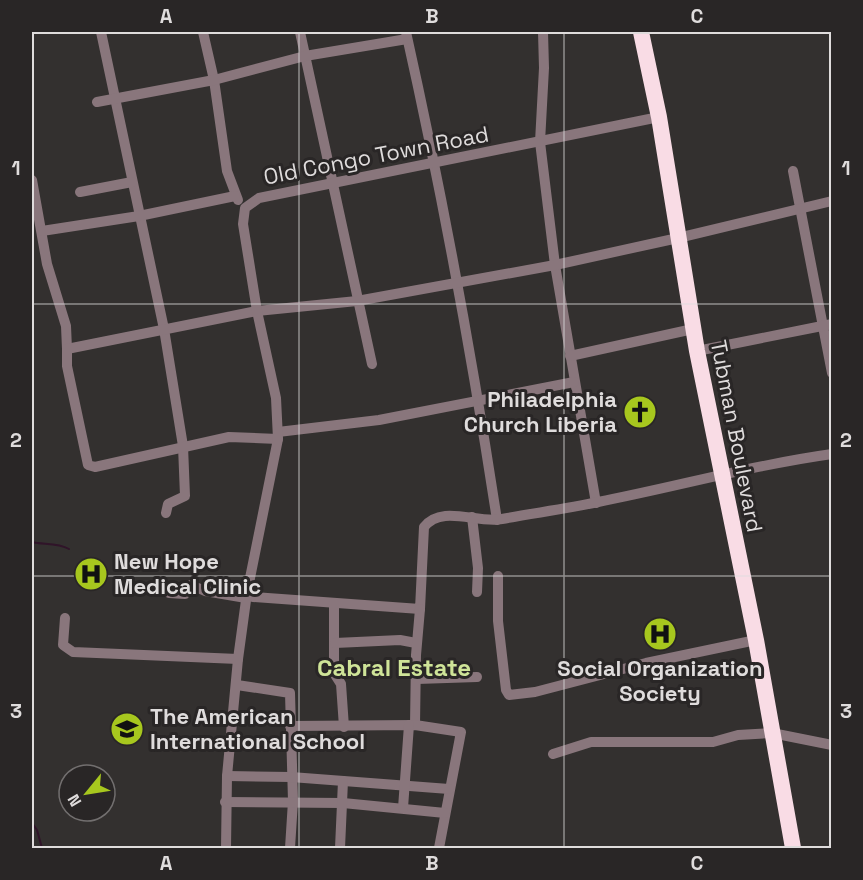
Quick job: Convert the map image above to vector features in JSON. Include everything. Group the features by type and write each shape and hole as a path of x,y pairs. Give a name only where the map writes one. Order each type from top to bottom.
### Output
{"highway":[{"name":"Tubman Boulevard","path":"641,32 658,117 720,476 756,640 793,849"}],"street":[{"path":"101,32 117,98 132,182 164,328 183,446 185,496 168,504 166,513"},
{"path":"203,32 214,80 227,171 235,196 245,207"},
{"path":"300,32 372,364"},
{"path":"543,32 544,68 540,142 555,265 596,502"},
{"path":"97,102 214,80 305,56 407,35 435,163 479,402 497,520"},
{"name":"Old Congo Town Road","path":"226,849 225,802 238,659 247,596 278,435 276,398 257,312 243,224 245,207 259,198 658,117"},
{"path":"793,171 799,208 826,325 831,373"},
{"path":"32,180 39,233 66,326 67,366 88,465 95,467 229,437 278,435 379,420 574,382"},
{"path":"80,192 132,182"},
{"path":"39,233 139,216 235,196"},
{"path":"67,349 164,328 257,312 357,301 456,281 555,265 831,201"},
{"path":"697,351 826,325"},
{"path":"570,356 693,328"},
{"path":"403,808 417,679 416,643 424,527 431,518 442,516 497,520 596,502 787,460 831,454"},
{"path":"472,518 478,568 477,592"},
{"path":"498,576 498,621 506,690 509,695 535,692 646,663 756,640"},
{"path":"169,593 185,594 191,585 205,591 254,597 420,609"},
{"path":"334,603 334,674 341,684 344,728"},
{"path":"65,618 63,645 73,652 238,659"},
{"path":"335,643 400,640 416,643"},
{"path":"417,679 477,677"},
{"path":"237,685 290,693 293,801 290,849"},
{"path":"290,726 344,728 412,725 460,732 439,849"},
{"path":"553,754 591,742 713,742 738,735 772,733 831,745"},
{"path":"227,776 291,777 449,789"},
{"path":"340,849 343,781"},
{"path":"225,802 343,803 445,813"}],"waterway":[{"path":"32,542 60,545 69,549"},
{"path":"32,823 37,830 42,848"}],"place":[{"name":"Philadelphia Church Liberia","path":"640,412"},
{"name":"New Hope Medical Clinic","path":"91,574"},
{"name":"Social Organization Society","path":"660,634"},
{"name":"The American International School","path":"127,729"}],"district":[{"name":"Cabral Estate","path":"394,667"}]}
